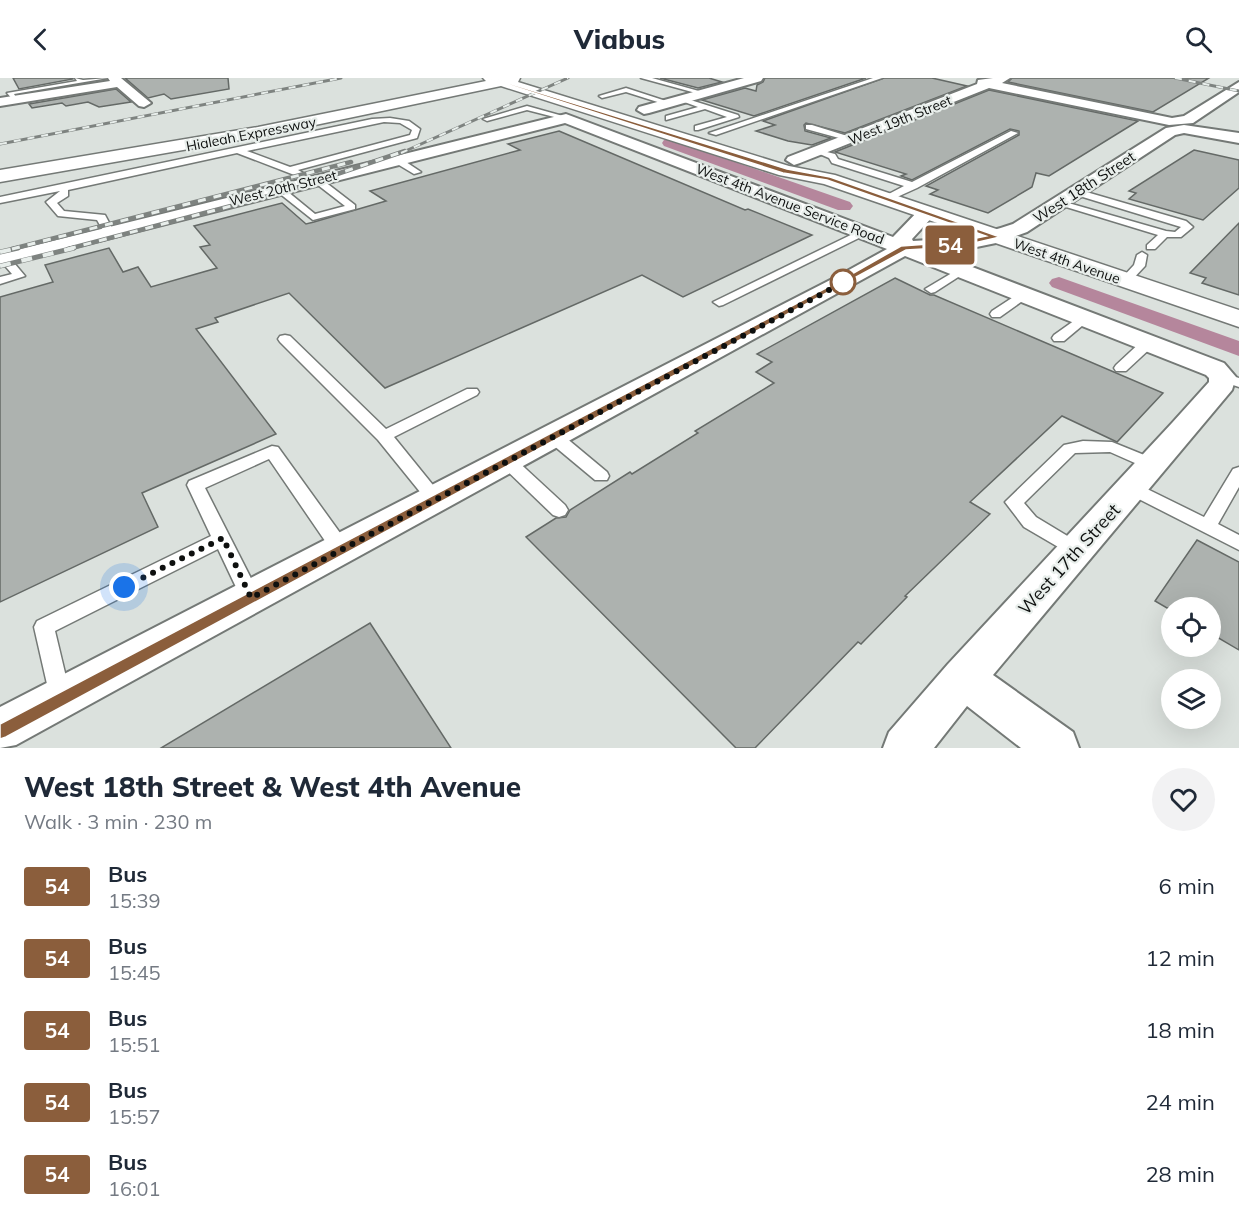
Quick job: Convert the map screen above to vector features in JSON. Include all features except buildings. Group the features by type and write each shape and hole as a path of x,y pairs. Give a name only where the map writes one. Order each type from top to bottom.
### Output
{"main road":[{"name":"Hialeah Expressway","path":"0,164 256,123 479,78"},
{"name":"Hialeah Expressway","path":"0,176 218,141 368,111 503,79"},
{"name":"West 4th Avenue","path":"503,79 786,171 828,179 853,187 1239,319"},
{"name":"West 4th Avenue","path":"597,95 644,110 668,111 706,131 794,160 828,179"}],"street":[{"path":"668,111 681,99 757,78"},
{"path":"959,78 1239,138"},
{"name":"West 19th Street","path":"794,160 853,139 1004,78"},
{"path":"7,100 117,80 144,103"},
{"name":"West 18th Street","path":"0,730 904,248 957,245 996,237 1020,228 1182,126 1239,86"},
{"name":"West 20th Street","path":"3,259 566,118"},
{"name":"West 4th Avenue Service Road","path":"566,118 1149,342 1226,377"},
{"path":"904,248 902,238 927,213"},
{"name":"West 17th Street","path":"904,748 963,678 1143,477 1226,377"},
{"path":"963,678 1057,748"}],"lane":[{"path":"7,100 10,93 80,80 105,78"},
{"path":"644,78 703,93"},
{"path":"706,131 879,78"},
{"path":"597,95 626,90 668,111 705,107"},
{"path":"681,99 735,117 706,131"},
{"path":"487,119 527,108 566,118"},
{"path":"0,200 372,121 394,119 410,123 416,129 414,136 406,140 288,170"},
{"path":"809,127 853,139"},
{"path":"886,199 1014,133"},
{"path":"238,150 301,174 351,207 313,217 279,189"},
{"path":"819,152 832,156 835,161 914,186"},
{"path":"397,160 417,172"},
{"path":"853,187 881,175"},
{"path":"63,188 65,194 51,202 61,214 101,217 109,232"},
{"path":"1058,203 1165,234 1177,235 1188,227 1182,223 1076,192"},
{"path":"719,302 863,232"},
{"path":"1126,280 1140,266 1146,251 1165,234"},
{"path":"0,281 19,276 3,259"},
{"path":"931,289 962,270"},
{"path":"996,314 1024,294"},
{"path":"1059,338 1085,317"},
{"path":"285,339 384,436 435,499"},
{"path":"1121,368 1149,342"},
{"path":"384,436 472,392"},
{"path":"553,436 601,476"},
{"path":"1077,551 1030,522 1014,502 1070,448 1083,446 1112,447 1143,477 1207,527 1239,543"},
{"path":"251,598 195,485 272,452 341,549"},
{"path":"507,461 559,510"},
{"path":"1207,527 1239,473"},
{"path":"60,698 44,627 223,538"}],"waterway":[{"path":"669,143 844,206"},
{"path":"1059,283 1239,349"}],"railway":[{"path":"0,144 341,78"},
{"path":"401,153 568,78"},
{"path":"1175,78 1239,91"},
{"path":"68,249 284,192 405,151"},
{"path":"12,249 351,162"},
{"path":"0,252 18,248"},
{"path":"0,266 74,248"}],"bus line":[{"name":"54","path":"0,730 846,281 904,248 957,245 996,237 828,179 786,171 573,106 490,78"}],"route":[{"path":"124,587 223,538 251,598 846,281 843,282"}]}
